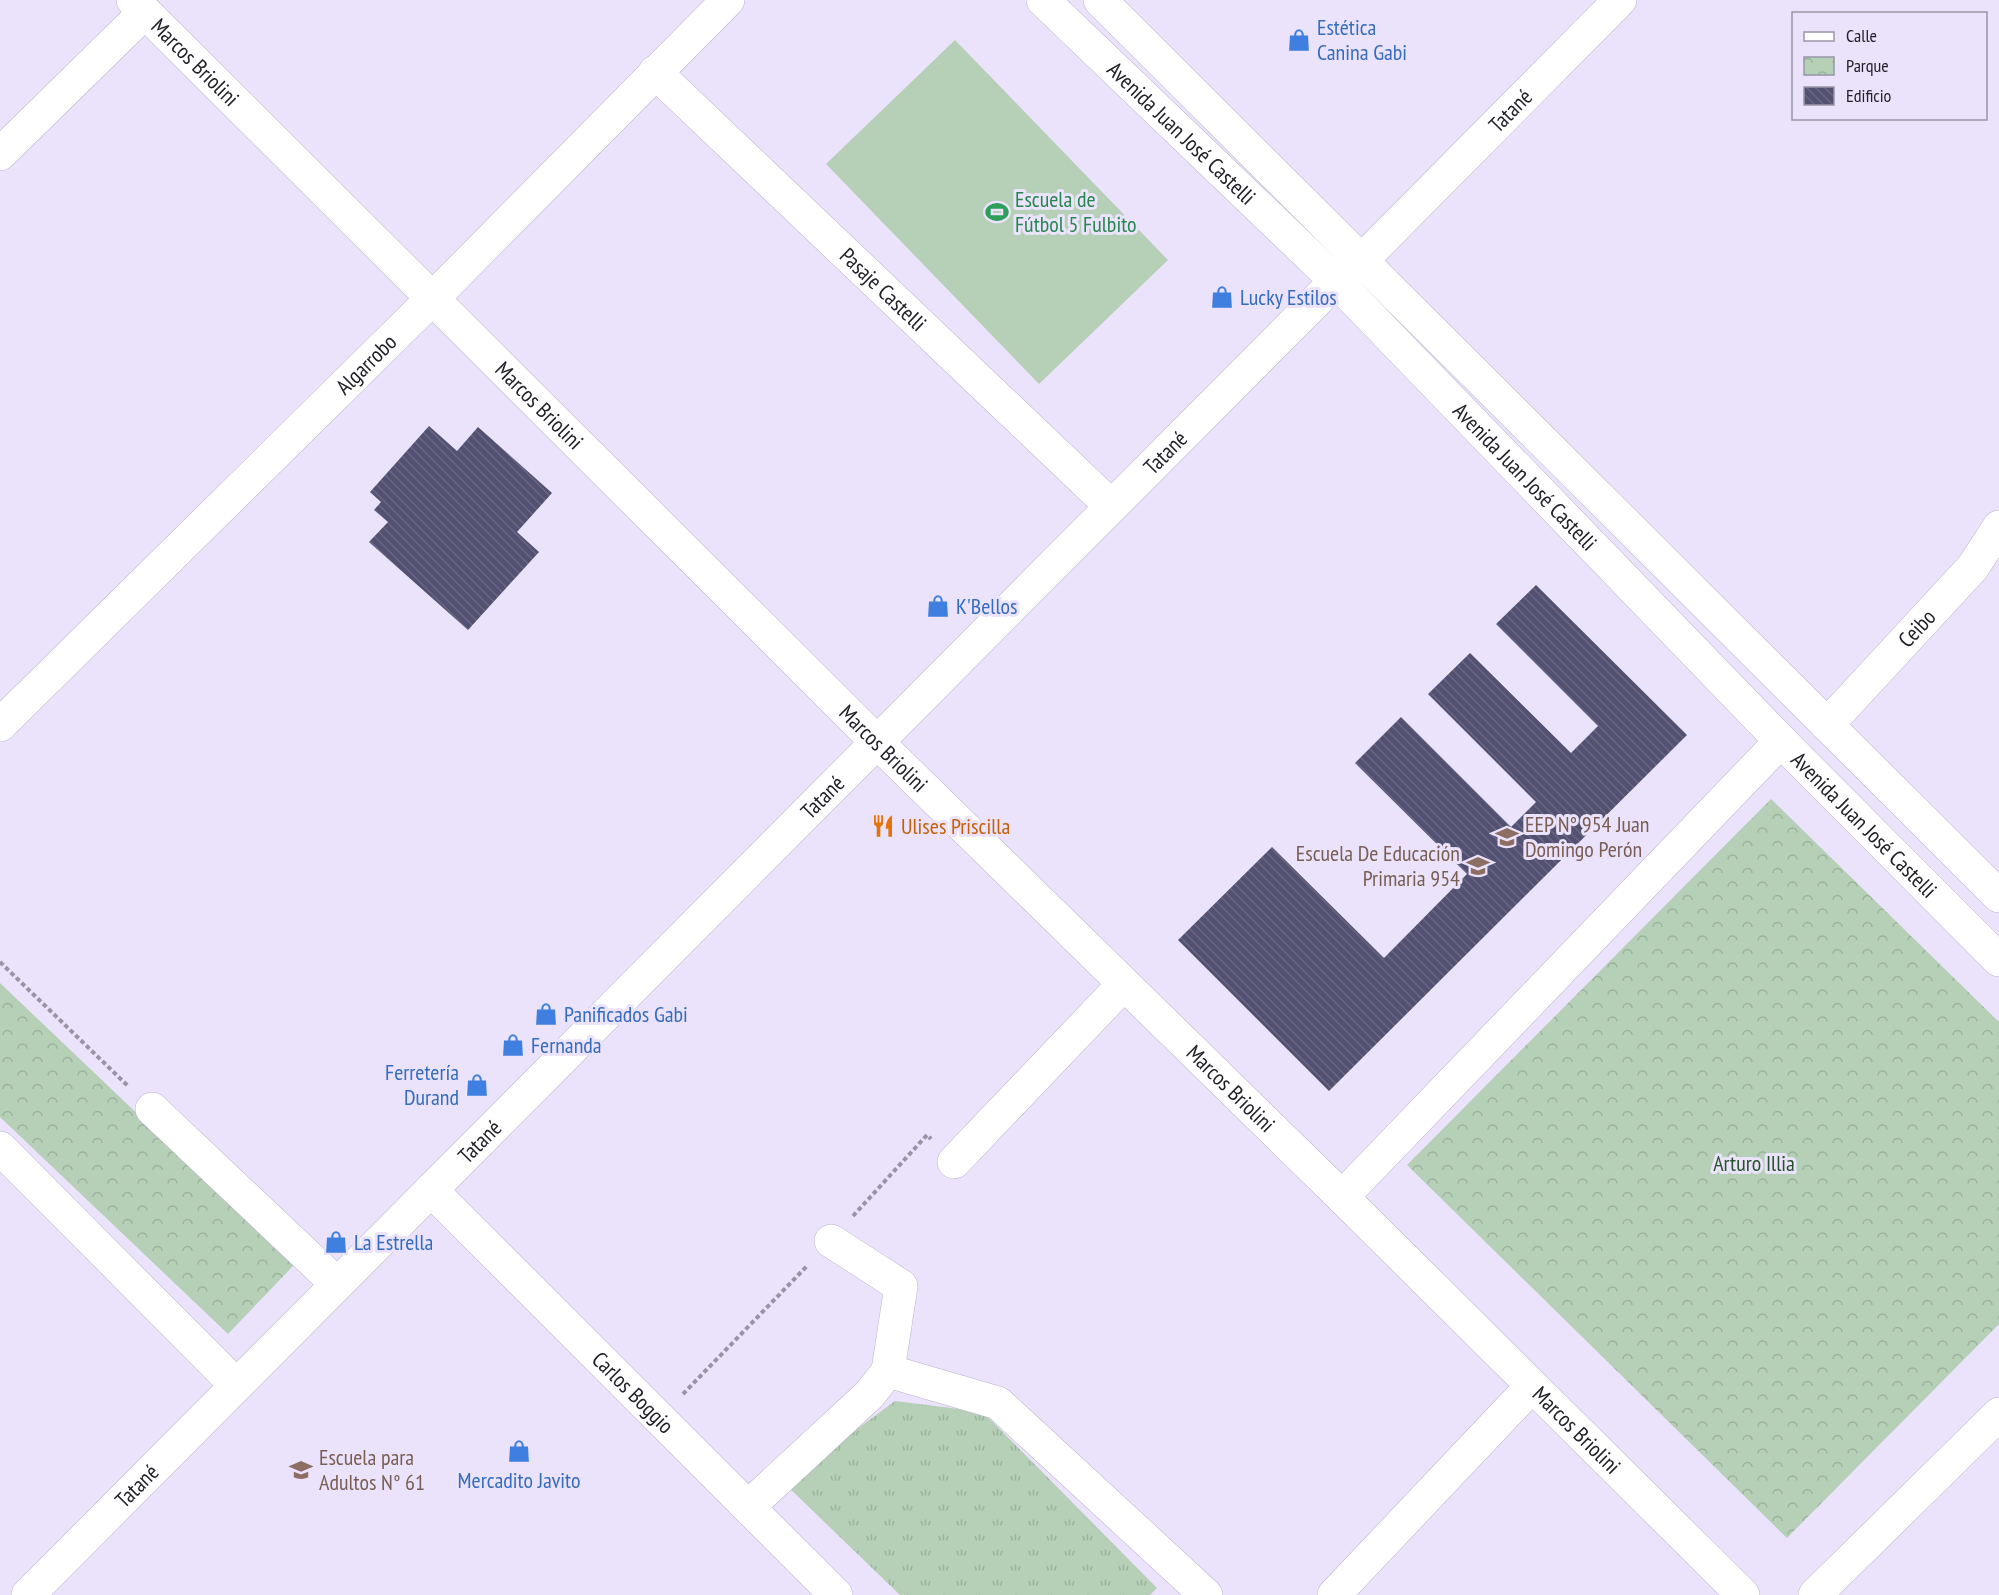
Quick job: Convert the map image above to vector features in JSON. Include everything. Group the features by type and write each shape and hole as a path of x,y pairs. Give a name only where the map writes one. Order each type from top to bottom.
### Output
{"street":[{"name":"Algarrobo","path":"0,725 433,298 728,0"},
{"name":"Avenida Juan José Castelli","path":"1043,0 1348,271 1827,725 1999,896"},
{"name":"Avenida Juan José Castelli","path":"1100,0 1780,741 1999,960"},
{"name":"Tatané","path":"28,1595 1111,506 1620,0"},
{"path":"0,154 139,6"},
{"name":"Marcos Briolini","path":"139,6 877,742 1342,1197 1743,1595"},
{"name":"Pasaje Castelli","path":"655,72 1111,506"},
{"name":"Ceibo","path":"1827,725 1973,567 1999,527"},
{"path":"1342,1197 1780,741"},
{"path":"954,1162 1123,984"},
{"path":"152,1109 337,1284"},
{"path":"0,1148 236,1385"},
{"name":"Carlos Boggio","path":"431,1190 836,1595"},
{"path":"748,1507 869,1395 888,1371 902,1286 831,1241"},
{"path":"888,1371 998,1403 1206,1595"},
{"path":"1334,1595 1532,1386"},
{"path":"1815,1595 1999,1414"}],"path":[{"path":"0,962 152,1109"}],"green space":[{"name":"Escuela de Fútbol 5 Fulbito","path":"955,40 1168,260 1039,384 826,164"},
{"name":"Arturo Illia","path":"1771,799 1999,1022 1999,1324 1787,1538 1407,1165"},
{"path":"0,983 295,1264 228,1334 0,1117"},
{"path":"895,1401 983,1412 1157,1588 1150,1595 900,1595 784,1483"}],"building":[{"path":"429,426 457,451 478,427 552,493 517,532 539,552 468,630 369,542 388,522 374,510 381,502 370,492"},
{"name":"EEP N° 954 Juan Domingo Perón","path":"1536,585 1687,735 1329,1091 1178,940 1272,847 1384,958 1467,874 1355,763 1401,717 1511,827 1536,802 1428,694 1470,653 1571,753 1598,726 1496,624"}],"place":[{"name":"Estética Canina Gabi","path":"1299,40"},
{"name":"Escuela de Fútbol 5 Fulbito","path":"997,212"},
{"name":"Lucky Estilos","path":"1222,297"},
{"name":"K'Bellos","path":"938,606"},
{"name":"Ulises Priscilla","path":"883,826"},
{"name":"EEP N° 954 Juan Domingo Perón","path":"1507,837"},
{"name":"Escuela De Educación Primaria 954","path":"1478,866"},
{"name":"Panificados Gabi","path":"546,1014"},
{"name":"Fernanda","path":"513,1045"},
{"name":"Ferretería Durand","path":"477,1085"},
{"name":"La Estrella","path":"336,1242"},
{"name":"Mercadito Javito","path":"519,1451"},
{"name":"Escuela para Adultos N° 61","path":"301,1470"}]}
